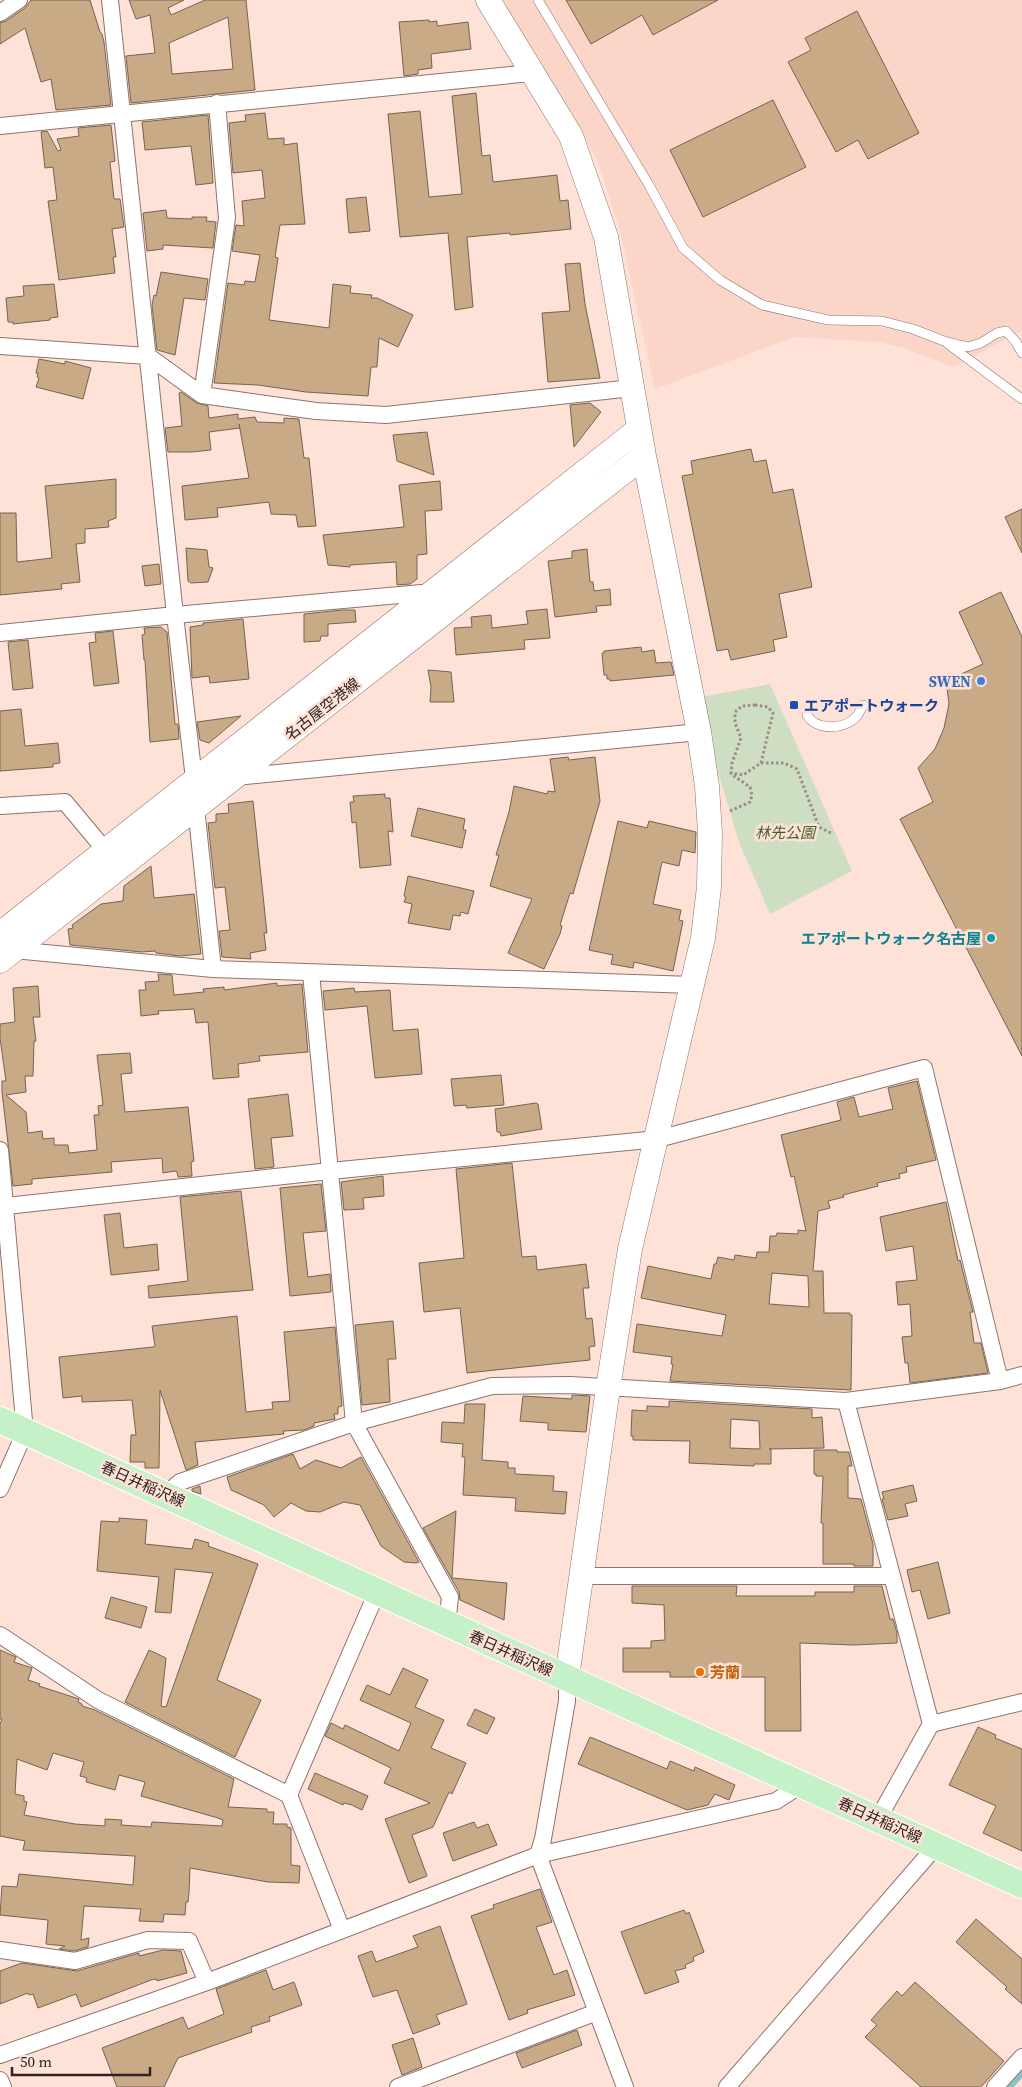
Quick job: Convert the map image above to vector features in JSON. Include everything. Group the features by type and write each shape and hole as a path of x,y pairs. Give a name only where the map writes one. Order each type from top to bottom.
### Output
{"main road":[{"name":"春日井稲沢線","path":"0,1420 1022,1885"}],"street":[{"path":"0,13 19,0"},
{"path":"110,0 194,779"},
{"path":"488,0 571,136 606,237 644,456 699,732 708,795 710,833 709,878 703,938 658,1139 630,1249 608,1388 567,1677 567,1701 543,1839 538,1854 625,2087"},
{"path":"0,126 532,73"},
{"path":"202,395 227,218 217,103"},
{"path":"0,346 148,356 202,395 316,411 386,415 632,388"},
{"name":"名古屋空港線","path":"5,948 105,850 639,429"},
{"name":"名古屋空港線","path":"5,948 196,807 644,456"},
{"path":"0,633 433,592"},
{"path":"236,776 699,732"},
{"path":"0,806 65,802 105,850"},
{"path":"196,807 213,969"},
{"path":"5,948 213,969 693,985"},
{"path":"312,973 354,1423 450,1597 448,1625"},
{"path":"6,1206 330,1171 658,1139 924,1068 1000,1381"},
{"path":"0,1150 25,1432 0,1490"},
{"path":"166,1494 180,1482 354,1423 492,1386 570,1385 846,1400 1000,1381 1022,1376"},
{"path":"846,1400 931,1724 878,1819"},
{"path":"582,1576 892,1576"},
{"path":"290,1794 377,1592"},
{"path":"0,1635 98,1700 290,1794 342,1930"},
{"path":"931,1724 1022,1702"},
{"path":"0,2056 207,1982 538,1854 776,1801 801,1785"},
{"path":"727,2087 936,1846"},
{"path":"0,1950 75,1962 148,1940 189,1941 207,1982"},
{"path":"398,2087 597,2012"},
{"path":"995,2087 1022,2057"},
{"path":"0,2080 3,2087"}],"lane":[{"path":"538,0 649,185 683,248 720,280 762,305 828,320 882,321 968,347 981,343 997,333 1006,331 1016,342 1022,353"},
{"path":"944,341 1022,399"},
{"path":"807,715 811,722 822,727 831,727 845,724 857,717 863,705"}],"path":[{"path":"731,773 732,763 741,738 735,723 735,712 742,706 768,707 773,713 761,763"},
{"path":"731,773 743,775 761,763 784,763 797,769 819,827 833,834"},
{"path":"730,811 750,802 752,795 750,787 731,773"}],"shaded area":[{"path":"503,0 1022,0 1022,331 953,367 904,348 879,342 794,337 655,389 619,227 597,159"}],"green space":[{"name":"林先公園","path":"770,684 852,871 770,914 739,842 719,775 701,697"}],"building":[{"path":"31,0 90,0 104,42 111,105 56,110 51,79 41,82 25,28 0,44 0,23 25,8"},
{"path":"129,0 184,0 168,8 171,15 205,0 246,0 255,90 131,103 126,56 155,53 150,15 136,19","holes":["228,17 233,69 172,74 169,43"]},
{"path":"566,0 718,0 653,35 642,15 591,44"},
{"path":"857,11 919,133 868,159 858,140 836,152 788,62 811,50 805,38"},
{"path":"429,20 429,22 437,21 437,26 468,22 471,49 431,54 432,68 418,70 418,74 404,76 399,22"},
{"path":"476,93 482,156 490,155 493,182 557,175 560,201 568,200 571,229 467,237 473,307 455,310 448,233 400,237 388,114 420,111 429,197 462,194 452,96"},
{"path":"773,100 806,167 703,217 670,150"},
{"path":"265,113 268,139 284,138 284,145 297,143 305,224 280,225 275,257 278,258 269,320 329,328 333,284 351,286 350,293 372,295 371,298 377,298 413,315 398,347 379,338 377,367 371,367 368,396 306,392 258,385 214,383 228,283 244,285 245,281 255,282 260,255 232,251 236,225 244,226 242,201 265,198 262,170 233,173 229,123 246,121 245,115"},
{"path":"208,115 213,183 196,185 191,146 145,150 142,122"},
{"path":"111,125 115,161 110,162 114,199 120,199 124,227 112,229 116,257 113,257 115,273 59,280 48,201 57,200 53,167 45,168 41,132 47,131 58,151 61,150 57,139 79,136 78,128"},
{"path":"366,197 370,231 349,233 346,199"},
{"path":"166,210 167,218 192,219 192,217 207,217 206,221 216,222 213,248 163,245 163,249 147,251 143,213"},
{"path":"580,263 585,304 600,378 548,382 542,313 570,311 565,264"},
{"path":"161,272 208,279 205,300 184,298 175,355 157,350 152,305"},
{"path":"54,284 58,317 50,318 50,320 13,324 13,322 8,322 6,298 24,296 23,286"},
{"path":"39,359 65,364 65,361 91,368 83,399 36,387 39,378 37,377 38,373 36,373"},
{"path":"181,392 197,403 208,406 209,418 238,414 238,419 255,417 257,422 284,423 284,418 299,419 304,458 309,458 316,526 298,527 296,515 271,514 269,502 217,508 218,517 185,520 182,486 249,478 240,428 209,432 211,450 168,452 165,428 182,426 179,393"},
{"path":"590,403 601,412 574,447 570,405"},
{"path":"427,432 434,475 397,461 393,435"},
{"path":"751,449 754,462 766,460 773,493 793,489 812,587 779,594 787,637 773,640 775,651 731,660 728,649 717,651 682,476 693,474 691,461"},
{"path":"116,479 116,518 108,521 109,527 85,529 85,543 76,544 80,582 61,584 62,589 0,595 0,513 16,513 17,562 52,558 45,486"},
{"path":"440,481 442,510 425,511 427,554 417,555 417,579 410,584 397,585 396,562 350,565 350,567 328,565 323,535 404,527 399,485"},
{"path":"1022,509 1022,553 1005,517"},
{"path":"186,548 207,550 209,567 213,568 208,582 191,583 188,581"},
{"path":"587,549 590,582 593,582 594,591 610,589 611,605 596,606 597,612 555,617 548,561 572,558 572,551"},
{"path":"159,564 161,584 145,586 142,566"},
{"name":"エアポートウォーク名古屋","path":"1001,592 1022,637 1022,1056 900,819 933,802 918,768 935,749 944,728 949,704 946,681 983,664 959,612"},
{"path":"547,609 550,638 524,640 525,649 456,655 454,628 472,627 471,617 491,615 492,628 528,624 526,611"},
{"path":"355,610 356,622 328,624 328,636 321,636 320,641 304,642 304,614"},
{"path":"243,619 249,679 210,683 209,676 192,678 190,627 203,625 203,623"},
{"path":"161,627 167,632 175,724 178,724 179,739 150,742 142,635 145,634 144,628"},
{"path":"113,631 119,683 94,686 89,643 96,642 95,633"},
{"path":"28,640 33,688 13,690 8,642"},
{"path":"641,647 642,652 654,650 656,663 671,662 674,675 610,681 610,679 607,679 607,675 604,675 602,653 604,651"},
{"path":"428,670 451,672 454,702 430,702 431,687"},
{"path":"21,709 25,746 58,743 60,763 53,764 53,767 0,771 0,711"},
{"path":"241,716 209,743 200,740 197,722"},
{"path":"568,757 569,760 595,757 600,801 573,894 570,893 560,925 562,926 560,934 544,969 508,953 532,899 490,886 499,855 496,855 509,812 514,786 547,794 548,791 555,792 550,759"},
{"path":"385,794 385,798 390,798 393,832 388,831 391,865 360,868 356,822 352,823 350,802 354,802 353,796"},
{"path":"253,801 267,933 264,933 266,950 250,953 251,959 222,957 219,931 230,930 225,887 215,888 208,823 216,822 216,814 229,813 228,804"},
{"path":"418,808 465,819 463,830 466,830 462,848 411,836"},
{"path":"618,821 647,828 649,821 696,832 695,853 682,850 679,866 662,862 653,904 681,910 679,920 683,921 673,971 634,962 633,968 611,964 613,955 589,950"},
{"path":"151,866 154,898 194,894 201,954 180,956 156,953 155,951 142,952 70,945 68,929 73,928 72,925 101,904 123,901 124,886"},
{"path":"408,876 474,891 468,914 461,912 460,916 453,915 450,930 408,923 412,904 404,902 406,897 404,896"},
{"path":"158,974 172,975 174,995 204,992 203,989 224,987 224,990 277,983 277,986 302,984 308,1052 259,1056 260,1061 238,1064 239,1077 213,1079 208,1022 196,1023 194,1009 158,1011 159,1014 141,1016 139,990 146,990 145,982 159,981"},
{"path":"38,986 40,1017 33,1017 36,1041 34,1041 33,1076 25,1076 26,1092 6,1095 26,1112 28,1133 42,1131 43,1139 54,1138 54,1145 68,1145 69,1153 97,1150 94,1115 99,1115 98,1106 103,1105 97,1055 130,1053 132,1073 121,1074 125,1112 188,1107 194,1161 191,1162 192,1176 178,1177 175,1171 163,1173 162,1158 111,1162 112,1172 32,1179 32,1184 13,1186 2,1092 2,1081 6,1081 0,1024 15,1022 13,988"},
{"path":"354,988 355,992 390,990 393,1031 418,1029 422,1074 375,1078 367,1006 325,1010 323,991"},
{"path":"501,1075 504,1105 467,1108 466,1105 454,1106 451,1079"},
{"path":"917,1081 936,1160 906,1167 907,1172 899,1174 900,1178 877,1183 878,1186 828,1201 830,1208 818,1211 813,1271 823,1271 824,1313 850,1313 852,1315 851,1390 670,1381 673,1364 671,1364 672,1357 633,1352 637,1324 722,1336 726,1315 641,1298 648,1266 711,1279 714,1264 716,1264 718,1257 734,1260 735,1255 756,1258 757,1252 769,1252 770,1236 776,1236 777,1233 798,1234 798,1230 806,1231 794,1176 791,1177 781,1135 841,1120 837,1102 854,1097 859,1117 893,1109 888,1088","holes":["772,1273 808,1276 809,1307 769,1304"]},
{"path":"288,1094 293,1136 271,1138 274,1167 255,1169 248,1099"},
{"path":"538,1104 542,1129 501,1136 500,1132 497,1132 495,1109"},
{"path":"512,1163 522,1257 536,1256 537,1270 586,1264 589,1288 583,1288 586,1319 592,1318 595,1346 589,1347 590,1360 467,1373 460,1308 424,1312 419,1263 464,1258 456,1169"},
{"path":"383,1176 384,1196 363,1198 364,1209 344,1210 341,1182"},
{"path":"321,1184 326,1231 303,1233 308,1277 330,1274 331,1292 290,1296 280,1188"},
{"path":"241,1191 253,1290 149,1298 148,1286 188,1281 180,1197"},
{"path":"946,1202 958,1261 960,1260 973,1312 970,1312 974,1343 981,1343 988,1373 910,1383 902,1337 912,1336 910,1304 898,1305 896,1282 917,1280 913,1246 886,1251 880,1217"},
{"path":"120,1213 124,1248 157,1244 159,1270 111,1275 104,1215"},
{"path":"237,1316 246,1412 273,1409 272,1402 290,1401 284,1332 335,1327 342,1406 338,1407 338,1414 334,1414 335,1419 314,1423 314,1426 304,1430 283,1431 284,1434 195,1442 198,1465 186,1470 160,1390 159,1468 145,1468 145,1462 130,1462 131,1435 136,1435 132,1400 82,1402 82,1396 63,1398 59,1357 153,1347 155,1346 152,1326"},
{"path":"393,1321 396,1359 388,1359 390,1402 362,1405 355,1325"},
{"path":"572,1395 590,1396 586,1432 548,1430 548,1423 520,1421 523,1396 572,1399"},
{"path":"669,1401 812,1409 812,1418 822,1417 824,1448 769,1449 771,1449 771,1464 754,1464 754,1466 689,1463 690,1441 633,1440 633,1436 631,1436 632,1410 647,1411 647,1406 669,1407","holes":["731,1419 759,1421 760,1449 730,1448"]},
{"path":"465,1404 485,1404 482,1460 508,1462 508,1468 515,1468 515,1474 554,1476 553,1491 567,1492 565,1514 515,1511 516,1498 463,1495 465,1457 462,1457 463,1444 441,1442 442,1422 464,1423"},
{"path":"814,1450 849,1452 852,1466 848,1466 848,1498 861,1499 873,1544 873,1566 823,1564 823,1523 821,1523 823,1476 816,1476 814,1474"},
{"path":"293,1454 300,1469 316,1460 341,1468 361,1457 419,1562 404,1562 381,1546 360,1505 344,1502 320,1512 306,1511 291,1503 274,1517 264,1505 231,1490 227,1477"},
{"path":"913,1485 917,1501 905,1504 908,1516 888,1520 882,1492"},
{"path":"200,1486 201,1494 192,1491 192,1489"},
{"path":"456,1511 452,1578 507,1583 504,1620 460,1600 459,1592 423,1528"},
{"path":"119,1518 147,1520 145,1544 192,1549 195,1539 209,1543 208,1546 258,1564 217,1680 261,1700 235,1757 125,1702 149,1650 166,1658 161,1706 166,1707 213,1573 175,1569 171,1613 155,1612 159,1577 97,1571 101,1521 119,1522"},
{"path":"938,1562 950,1613 928,1619 920,1590 912,1592 907,1570"},
{"path":"632,1586 737,1586 736,1596 815,1596 815,1592 854,1592 854,1586 882,1586 890,1619 893,1619 897,1633 897,1643 854,1645 800,1643 801,1731 765,1731 765,1677 670,1677 670,1672 623,1672 623,1648 651,1648 651,1641 665,1640 664,1605 632,1603"},
{"path":"111,1597 147,1607 141,1628 105,1618"},
{"path":"0,1650 16,1657 14,1662 32,1668 28,1680 40,1684 39,1686 79,1699 78,1702 82,1706 95,1710 234,1779 228,1807 267,1809 267,1812 274,1812 273,1824 287,1824 287,1827 291,1828 291,1865 300,1866 299,1883 268,1882 190,1868 188,1902 186,1902 185,1915 164,1914 163,1922 139,1921 141,1909 84,1906 81,1940 89,1938 88,1947 74,1951 59,1949 65,1946 46,1944 48,1920 0,1915 2,1886 17,1887 19,1874 133,1885 135,1856 23,1850 25,1841 0,1836 0,1724 2,1719 0,1719","holes":["53,1753 84,1762 80,1776 87,1778 86,1782 115,1790 119,1775 145,1782 141,1796 218,1818 223,1820 222,1826 152,1822 151,1827 121,1825 122,1820 105,1819 105,1826 75,1824 24,1815 27,1802 24,1801 24,1796 15,1794 17,1759 47,1770"]},
{"path":"403,1668 428,1680 415,1707 444,1720 431,1748 466,1763 452,1794 449,1792 433,1827 412,1835 427,1876 409,1883 385,1819 430,1803 384,1783 391,1768 325,1736 331,1723 343,1729 345,1725 399,1751 411,1723 360,1700 367,1685 390,1695"},
{"path":"475,1709 495,1718 487,1734 467,1725"},
{"path":"978,1727 996,1735 995,1738 1022,1749 1022,1851 983,1833 996,1806 949,1785"},
{"path":"590,1737 667,1769 670,1761 694,1771 695,1767 735,1785 729,1800 715,1794 708,1805 687,1810 578,1764"},
{"path":"315,1773 368,1796 362,1810 352,1805 344,1803 343,1805 308,1789"},
{"path":"474,1822 477,1828 488,1824 497,1845 453,1861 443,1833"},
{"path":"540,1889 552,1922 536,1927 554,1975 567,1970 575,1995 527,2010 528,2013 509,2020 471,1916 494,1908 493,1905"},
{"path":"684,1910 686,1914 689,1912 704,1952 693,1957 694,1961 685,1965 686,1968 675,1971 679,1982 645,1994 621,1932"},
{"path":"976,1919 1022,1959 1022,2004 1005,1989 1007,1987 956,1942"},
{"path":"440,1926 467,2004 436,2015 440,2024 413,2034 397,1990 373,1997 358,1956 372,1951 376,1962 418,1947 413,1936"},
{"path":"163,1950 181,1951 187,1973 157,1981 157,1979 151,1980 81,2007 76,1994 38,2008 33,1994 29,1995 28,1993 0,2004 0,1971 22,1963 77,1971 139,1953 139,1956"},
{"path":"266,1970 273,1990 294,1982 302,2005 269,2017 270,2021 251,2027 252,2032 178,2058 164,2087 117,2087 102,2048 183,2017 188,2029 224,2014 216,1989"},
{"path":"915,1982 1004,2061 981,2087 921,2087 865,2037 877,2025 871,2020 897,1991 902,1996"},
{"path":"577,2030 582,2045 522,2068 516,2053"},
{"path":"413,2038 422,2067 402,2075 392,2045"}],"waterway":[{"path":"1010,2087 1022,2074"}],"place":[{"name":"SWEN","path":"981,681"},
{"name":"エアポートウォーク","path":"794,705"},
{"name":"エアポートウォーク名古屋","path":"991,938"},
{"name":"芳蘭","path":"700,1672"}]}
